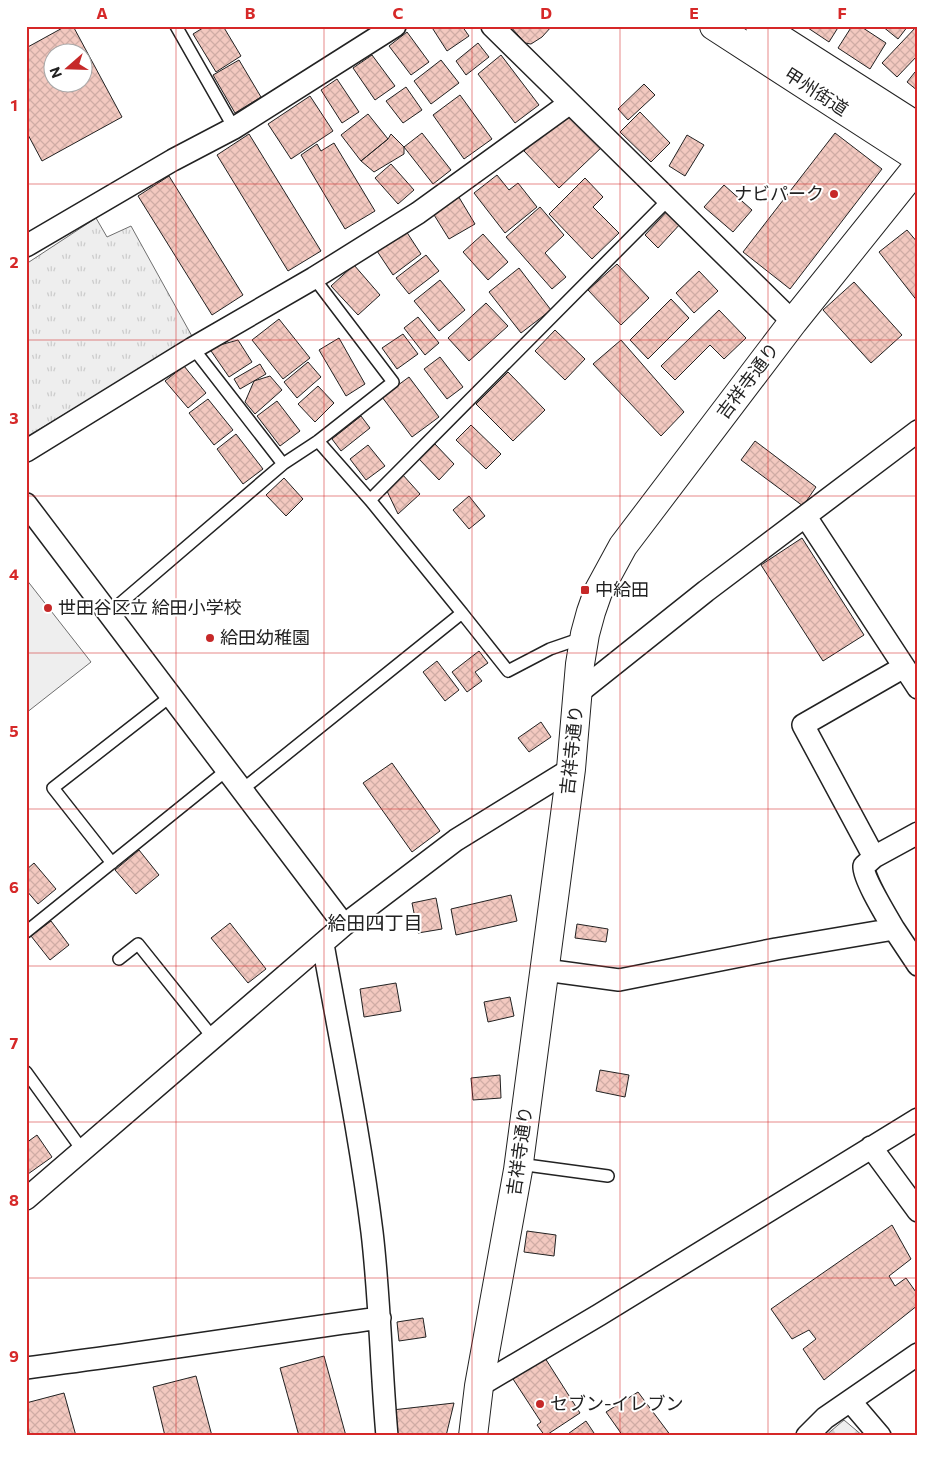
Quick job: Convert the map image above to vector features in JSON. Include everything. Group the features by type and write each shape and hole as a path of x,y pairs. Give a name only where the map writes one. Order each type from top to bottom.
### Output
{"main road":[{"name":"甲州街道","path":"714,26 918,158"},
{"name":"甲州街道","path":"760,26 918,127"},
{"name":"吉祥寺通り","path":"473,1436 479,1386 519,1164 571,769 580,664 591,612 598,592 623,546 793,322 918,166"}],"street":[{"path":"26,246 174,160 234,128 395,26"},
{"path":"492,26 793,322"},
{"path":"26,450 193,348 314,278 418,213 570,103"},
{"path":"578,693 706,591 918,431"},
{"path":"26,504 344,925"},
{"path":"806,517 918,688"},
{"path":"874,857 803,725 904,667"},
{"path":"26,1199 214,1039 344,925 456,840 571,769"},
{"path":"918,833 874,857 864,866 863,870 894,929 918,964"},
{"path":"545,970 619,980 776,949 894,929"},
{"path":"322,944 357,1132 372,1232 380,1318 387,1436"},
{"path":"479,1386 918,1119"},
{"path":"871,1147 918,1211"},
{"path":"26,1368 380,1318"},
{"path":"807,1436 825,1418 851,1402 918,1354"},
{"path":"851,1402 880,1436"}],"lane":[{"path":"176,26 234,128"},
{"path":"370,500 668,200"},
{"path":"109,613 283,464 318,442 393,382 314,278"},
{"path":"193,348 283,464"},
{"path":"318,442 370,500 508,671 550,649 585,637"},
{"path":"243,789 462,613"},
{"path":"112,863 53,788 171,696"},
{"path":"26,932 227,770"},
{"path":"119,959 138,944 214,1039"},
{"path":"26,1072 83,1151"},
{"path":"519,1164 608,1176"}],"green space":[{"path":"96,218 107,237 131,226 193,338 26,437 26,264"},
{"path":"26,579 91,662 26,713"},
{"path":"844,1420 863,1436 825,1436"}],"building":[{"path":"66,26 73,26 82,42 42,42 42,92 92,92 92,61 122,117 42,161 26,131 26,48"},
{"path":"206,26 223,26 241,56 216,72 193,34"},
{"path":"431,26 462,26 469,36 447,51"},
{"path":"510,26 552,26 542,37 531,44 525,43"},
{"path":"805,26 839,26 829,42"},
{"path":"852,26 860,26 886,43 870,69 838,48"},
{"path":"882,26 908,26 898,39"},
{"path":"917,26 918,55 897,77 882,63"},
{"path":"407,32 429,62 411,75 389,46"},
{"path":"478,43 489,57 466,75 456,61"},
{"path":"372,55 395,86 375,100 353,68"},
{"path":"501,55 539,105 515,123 478,74"},
{"path":"239,60 261,97 235,113 213,75"},
{"path":"441,60 459,83 431,104 414,81"},
{"path":"915,72 918,75 918,91 907,82"},
{"path":"337,79 359,112 342,123 321,90"},
{"path":"644,84 655,95 628,120 618,109"},
{"path":"406,87 422,110 403,123 386,101"},
{"path":"460,95 492,139 464,159 433,115"},
{"path":"310,96 333,131 291,159 268,124"},
{"path":"568,109 603,146 559,188 524,151"},
{"path":"640,112 670,143 651,162 620,132"},
{"path":"368,114 388,139 361,161 341,135"},
{"path":"422,133 451,170 433,184 404,147"},
{"path":"835,133 882,169 790,289 743,252"},
{"path":"249,134 321,251 288,271 217,155"},
{"path":"391,134 404,147 404,154 374,172 361,161 388,139"},
{"path":"687,135 704,145 685,176 669,166"},
{"path":"334,143 375,211 345,229 301,155 317,144 321,151"},
{"path":"391,164 414,190 398,204 375,178"},
{"path":"497,175 509,190 518,183 537,207 505,233 474,193"},
{"path":"169,176 243,295 212,315 138,196"},
{"path":"585,178 603,197 593,207 619,233 592,259 549,214"},
{"path":"724,185 752,210 733,232 704,207"},
{"path":"457,194 475,224 449,239 431,210"},
{"path":"540,207 564,235 545,253 566,277 552,289 506,237"},
{"path":"669,209 682,222 658,248 645,235"},
{"path":"907,230 918,243 918,302 879,252"},
{"path":"406,231 421,254 393,275 377,251"},
{"path":"483,234 508,262 488,280 463,252"},
{"path":"426,255 439,271 409,294 396,278"},
{"path":"617,264 649,298 621,325 588,290"},
{"path":"354,265 380,295 358,315 331,286"},
{"path":"519,268 551,310 521,333 489,292"},
{"path":"699,271 718,291 694,313 676,293"},
{"path":"440,280 465,310 439,331 414,301"},
{"path":"854,282 902,335 871,363 823,310"},
{"path":"671,299 689,318 648,359 630,340"},
{"path":"486,303 508,326 469,361 448,338"},
{"path":"719,310 746,338 724,359 710,345 675,380 661,366"},
{"path":"418,317 439,343 425,355 404,328"},
{"path":"279,319 310,358 283,379 252,340"},
{"path":"555,330 585,359 565,380 535,351"},
{"path":"403,334 418,354 397,369 382,348"},
{"path":"339,338 365,384 346,396 319,350"},
{"path":"238,340 252,362 229,377 209,348"},
{"path":"621,340 684,412 661,436 593,364"},
{"path":"440,357 463,387 447,399 424,369"},
{"path":"308,362 321,377 297,398 284,382"},
{"path":"260,364 266,374 240,389 234,379"},
{"path":"184,366 206,393 188,408 165,381"},
{"path":"508,372 545,410 513,441 476,404"},
{"path":"270,376 282,390 255,414 245,402 254,381"},
{"path":"409,377 439,417 412,437 382,397"},
{"path":"318,386 334,403 315,422 298,404"},
{"path":"208,399 233,430 214,445 189,413"},
{"path":"277,401 300,431 280,446 257,416"},
{"path":"361,416 370,428 341,451 332,439"},
{"path":"471,425 501,454 486,469 456,440"},
{"path":"236,434 263,469 243,484 217,449"},
{"path":"755,441 816,487 803,506 741,460"},
{"path":"435,444 454,464 439,480 419,459"},
{"path":"368,445 385,466 366,480 350,459"},
{"path":"402,474 420,494 398,514 386,489"},
{"path":"284,478 303,499 286,516 266,495"},
{"path":"469,496 485,516 469,529 453,510"},
{"path":"802,538 864,635 823,661 761,565"},
{"path":"479,651 488,663 475,672 482,681 467,692 452,672"},
{"path":"437,661 459,690 445,701 423,672"},
{"path":"541,722 551,737 529,752 518,738"},
{"path":"392,763 440,831 412,852 363,783"},
{"path":"139,850 159,875 136,894 115,870"},
{"path":"34,863 56,889 38,904 26,890 26,870"},
{"path":"511,895 517,921 456,935 451,909"},
{"path":"436,898 442,929 418,933 412,903"},
{"path":"51,921 69,945 50,960 31,936"},
{"path":"230,923 266,969 248,983 211,938"},
{"path":"577,924 608,929 606,942 575,938"},
{"path":"396,983 401,1011 364,1017 360,989"},
{"path":"510,997 514,1016 488,1022 484,1002"},
{"path":"600,1070 629,1075 625,1097 596,1091"},
{"path":"500,1075 501,1098 473,1100 471,1078"},
{"path":"37,1135 52,1157 28,1174 26,1171 26,1143"},
{"path":"892,1225 911,1259 889,1276 895,1286 906,1278 918,1295 918,1305 824,1380 803,1349 816,1339 809,1330 792,1339 771,1309"},
{"path":"527,1231 556,1235 554,1256 524,1252"},
{"path":"423,1318 426,1337 399,1341 397,1322"},
{"path":"324,1356 346,1436 299,1436 280,1368"},
{"path":"545,1358 580,1413 545,1436 537,1425 541,1422 513,1379"},
{"path":"196,1376 212,1436 165,1436 153,1387"},
{"path":"638,1392 671,1436 623,1436 606,1412"},
{"path":"64,1393 76,1436 30,1436 26,1421 26,1403"},
{"path":"454,1403 446,1436 395,1436 392,1410"},
{"path":"586,1421 596,1436 565,1436"}],"place":[{"name":"ナビパーク","path":"834,194"},
{"name":"中給田","path":"585,590"},
{"name":"世田谷区立 給田小学校","path":"48,608"},
{"name":"給田幼稚園","path":"210,638"},
{"name":"セブン-イレブン","path":"540,1404"}],"district":[{"name":"給田四丁目","path":"375,923"}]}
